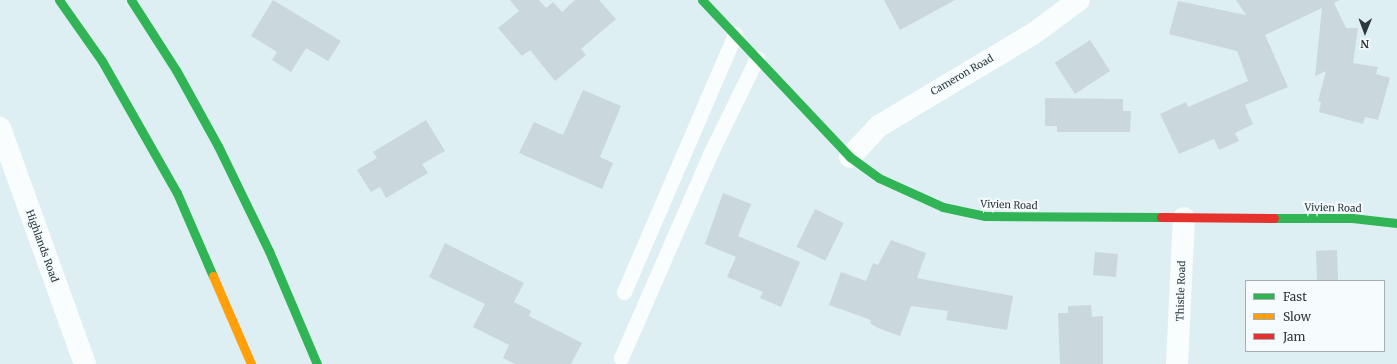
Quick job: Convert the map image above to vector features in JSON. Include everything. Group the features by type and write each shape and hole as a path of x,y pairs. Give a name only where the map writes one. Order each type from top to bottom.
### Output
{"main road":[{"path":"58,0 102,61 177,193 251,364"},
{"path":"131,0 176,70 218,146 269,251 317,364"},
{"name":"Vivien Road","path":"702,0 850,157 910,194 943,207 985,216 1352,218 1397,223"}],"street":[{"name":"Cameron Road","path":"850,157 879,126 1033,34 1080,0"},
{"name":"Highlands Road","path":"0,128 85,364"},
{"name":"Thistle Road","path":"1178,364 1184,218"}],"lane":[{"path":"624,292 735,34"},
{"path":"621,358 710,154 757,58"}],"building":[{"path":"273,0 341,41 328,61 306,48 291,72 272,60 277,52 251,36"},
{"path":"510,0 539,0 546,8 553,2 562,12 575,0 599,0 616,19 581,49 586,55 555,81 530,50 522,56 498,28 519,11"},
{"path":"884,0 955,0 900,30"},
{"path":"1236,0 1340,0 1334,3 1346,28 1358,28 1353,63 1378,67 1376,74 1390,78 1378,120 1365,117 1363,124 1319,112 1321,102 1318,101 1326,71 1315,76 1322,8 1265,35 1288,87 1245,105 1253,124 1235,133 1239,141 1219,150 1214,139 1179,154 1160,114 1186,102 1188,107 1248,81 1237,51 1169,34 1178,1 1246,15"},
{"path":"1090,40 1110,71 1075,94 1055,63"},
{"path":"583,90 621,106 600,157 613,163 602,189 519,153 534,122 563,135"},
{"path":"1045,98 1123,99 1123,111 1131,111 1130,132 1057,132 1057,126 1045,126"},
{"path":"426,120 445,151 422,164 428,173 386,198 380,187 371,192 357,170 377,158 373,152"},
{"path":"723,193 751,204 738,236 800,262 781,307 760,298 763,292 727,277 736,257 705,244"},
{"path":"815,209 844,223 825,261 797,247"},
{"path":"891,240 926,253 917,278 1013,296 1007,330 946,320 948,311 911,306 900,336 878,328 870,323 871,320 829,305 841,272 866,281 873,263 878,265"},
{"path":"445,243 524,283 514,302 531,311 529,316 582,343 571,364 515,364 503,358 509,345 473,327 485,304 429,277"},
{"path":"1337,250 1338,280 1317,280 1316,251"},
{"path":"1095,252 1118,254 1116,277 1093,275"},
{"path":"1091,305 1092,317 1103,316 1103,364 1060,364 1058,313 1068,313 1068,306"}],"traffic: fast":[{"path":"59,0 102,61 177,193 213,276"},
{"path":"131,0 176,70 218,146 269,251 317,364"},
{"path":"702,0 850,157 879,178 943,207 985,216 1161,217"},
{"path":"1274,218 1352,218 1397,223"}],"traffic: slow":[{"path":"213,276 251,364"}],"traffic: jam":[{"path":"1161,217 1274,218"}]}
